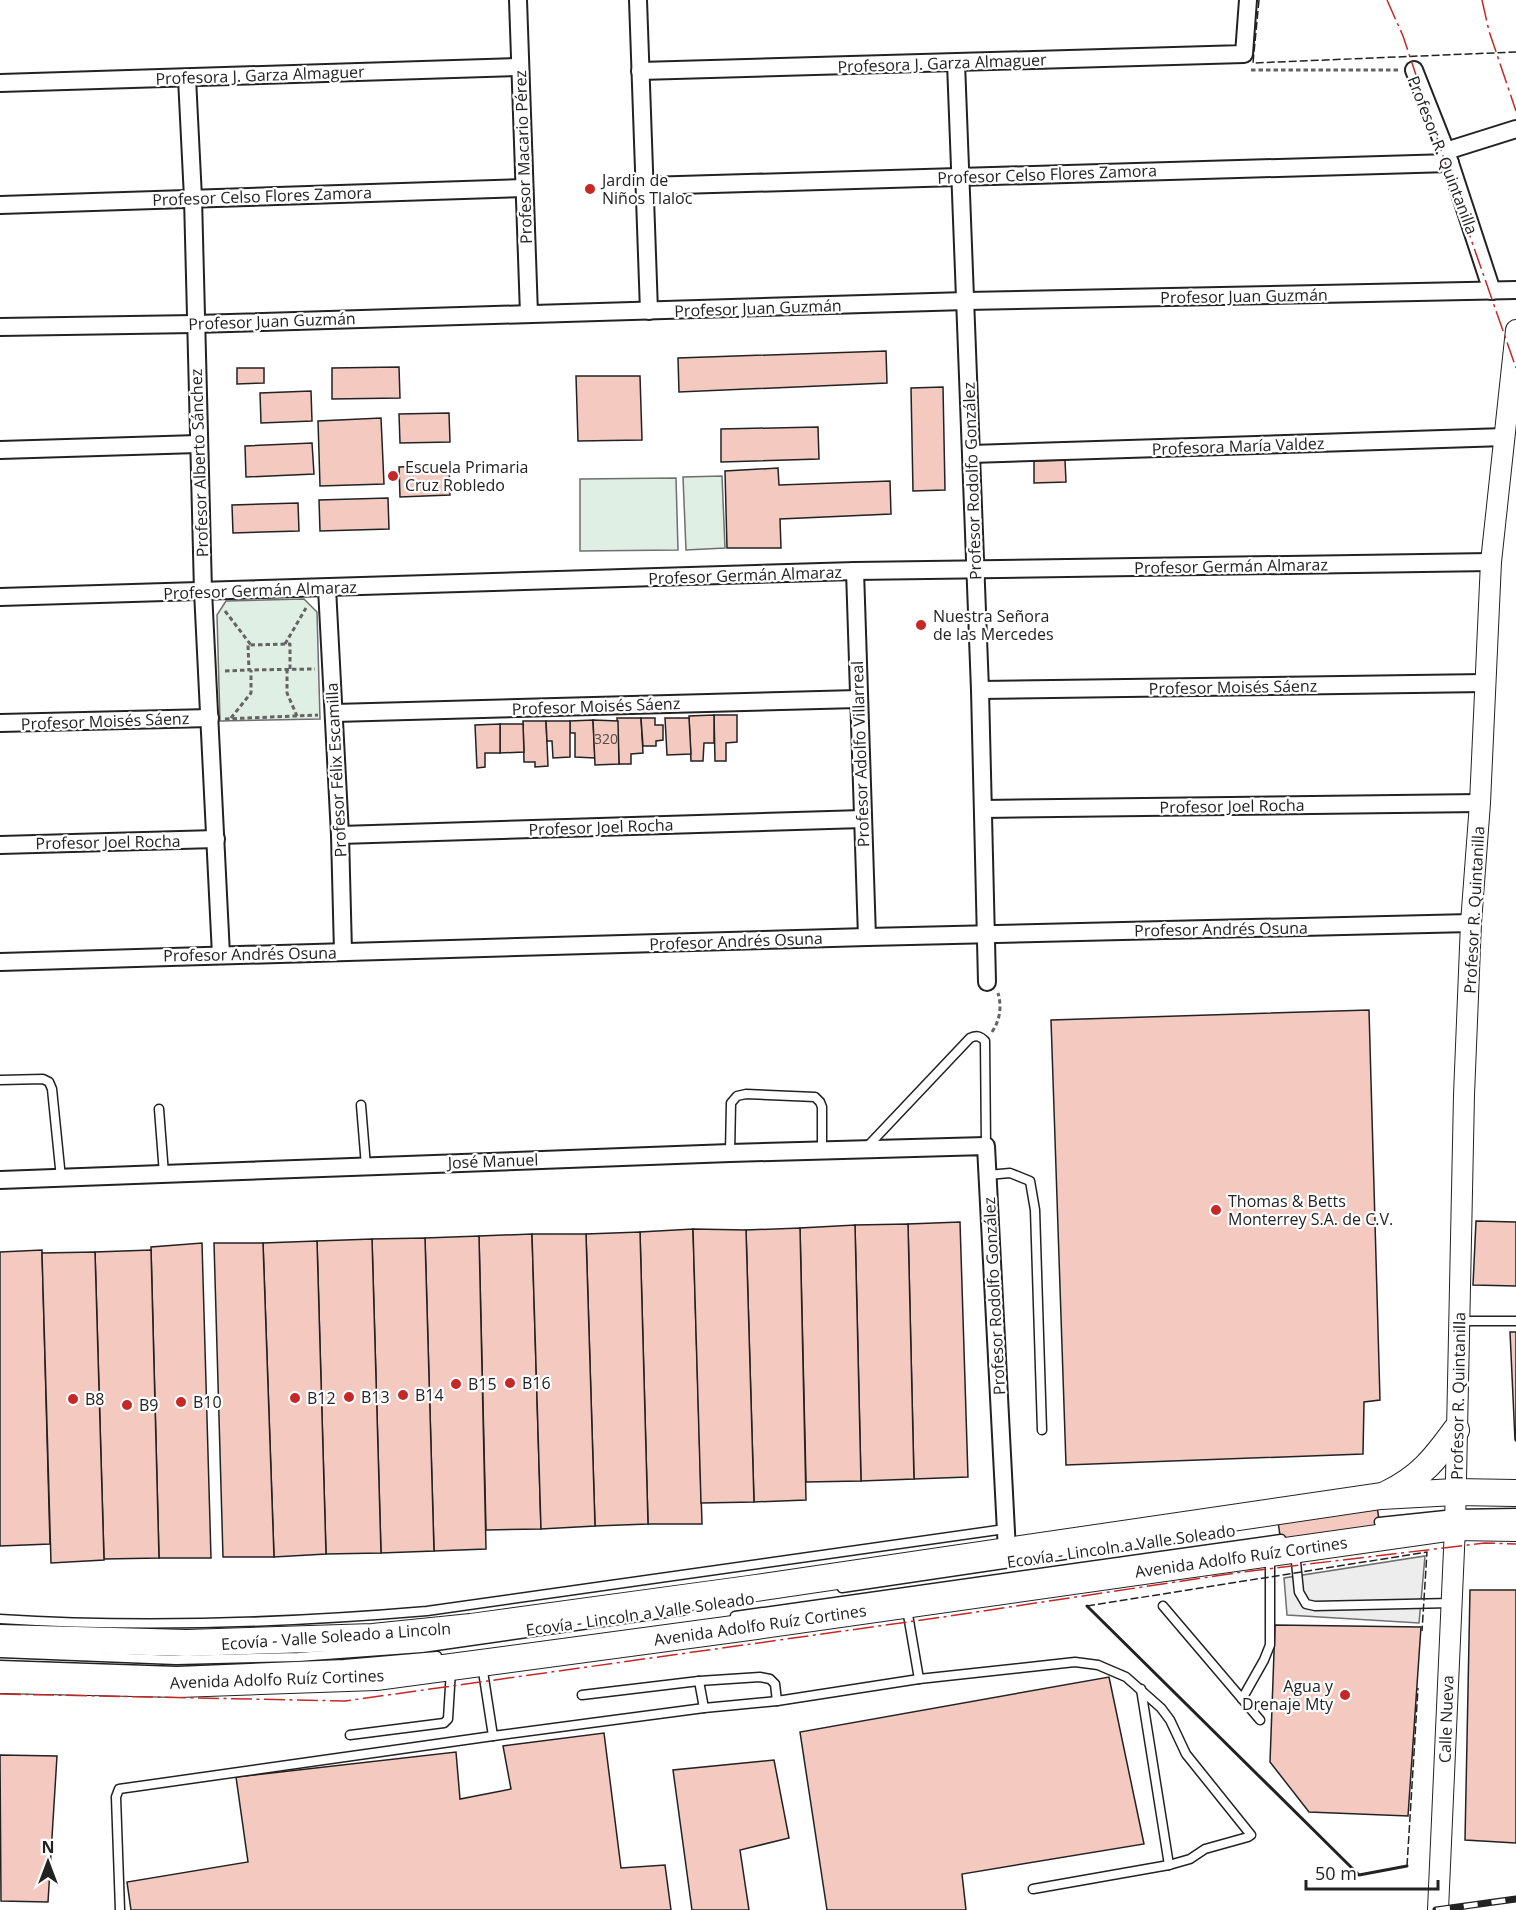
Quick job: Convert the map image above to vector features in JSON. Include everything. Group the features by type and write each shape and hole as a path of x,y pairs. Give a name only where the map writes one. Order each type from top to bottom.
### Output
{"main road":[{"path":"1381,1496 1417,1476 1432,1462 1456,1430"},
{"name":"Avenida Adolfo Ruíz Cortines","path":"0,1680 179,1684 376,1677 448,1661 482,1663 906,1605 1282,1547 1516,1493"},
{"name":"Avenida Adolfo Ruíz Cortines","path":"0,1638 187,1643 373,1637 518,1621 1006,1540 1381,1496 1457,1507 1516,1528"}],"street":[{"name":"Profesor Macario Pérez","path":"518,0 529,314"},
{"path":"638,0 649,311"},
{"path":"1244,54 1248,0"},
{"name":"Profesora J. Garza Almaguer","path":"640,70 1244,54"},
{"name":"Profesor Rodolfo González","path":"956,63 980,690 987,982"},
{"name":"Profesora J. Garza Almaguer","path":"0,83 520,67"},
{"name":"Profesor R. Quintanilla","path":"1414,70 1448,157 1492,291"},
{"name":"Profesor Alberto Sánchez","path":"188,78 203,591 217,718 216,839 221,955"},
{"name":"Profesor Celso Flores Zamora","path":"645,186 961,177 1448,157 1516,129"},
{"name":"Profesor Celso Flores Zamora","path":"0,205 524,188"},
{"name":"Profesor Juan Guzmán","path":"0,327 195,324 966,301 1516,290"},
{"name":"Profesor R. Quintanilla","path":"1457,1507 1456,1430 1464,1095 1471,923 1480,803 1491,562 1507,508 1505,437 1516,330"},
{"name":"Profesora María Valdez","path":"971,454 1505,437"},
{"path":"0,450 198,444"},
{"name":"Profesor Germán Almaraz","path":"0,597 855,571 1491,562"},
{"name":"Profesor Adolfo Villarreal","path":"855,571 867,937"},
{"name":"Profesor Félix Escamilla","path":"327,588 326,714 340,835 343,952"},
{"name":"Profesor Moisés Sáenz","path":"980,690 1485,683"},
{"name":"Profesor Moisés Sáenz","path":"326,714 858,699"},
{"name":"Profesor Moisés Sáenz","path":"0,723 217,718"},
{"name":"Profesor Joel Rocha","path":"984,809 1480,803"},
{"name":"Profesor Joel Rocha","path":"340,835 863,819"},
{"name":"Profesor Joel Rocha","path":"0,845 216,839"},
{"name":"Profesor Andrés Osuna","path":"0,962 867,937 1471,923"},
{"name":"Profesor Rodolfo González","path":"986,1146 1006,1540"},
{"name":"José Manuel","path":"0,1180 730,1153 986,1146"},
{"name":"Calle Nueva","path":"1438,1910 1457,1507"}],"lane":[{"path":"865,1149 970,1038 976,1035 985,1041"},
{"name":"Profesor Rodolfo González","path":"985,1041 986,1146"},
{"path":"0,1080 43,1079 49,1082 52,1089 61,1178"},
{"path":"730,1153 731,1103 737,1096 746,1094 815,1097 822,1107 822,1150"},
{"path":"361,1105 366,1166"},
{"path":"159,1109 164,1174"},
{"path":"988,1175 1010,1173 1030,1181 1035,1210 1042,1430"},
{"path":"1460,1321 1516,1321"},
{"path":"1433,1503 1516,1513"},
{"path":"1379,1522 1457,1507"},
{"path":"829,1590 1197,1536"},
{"path":"0,1619 59,1622 220,1622 370,1616 1006,1540"},
{"path":"1282,1547 1299,1593 1306,1604 1327,1606 1451,1603"},
{"path":"1242,1698 1270,1645 1282,1547"},
{"name":"Ecovía - Lincoln a Valle Soleado","path":"727,1617 1282,1547"},
{"path":"906,1605 919,1679"},
{"path":"1163,1606 1260,1720"},
{"name":"Ecovía - Valle Soleado a Lincoln","path":"0,1653 176,1660 298,1657 422,1648 701,1608"},
{"path":"0,1665 177,1671 448,1661 448,1719 444,1723 350,1735"},
{"path":"120,1910 116,1797 119,1789 493,1736 704,1708 777,1701 919,1679 1075,1662 1098,1665 1126,1677 1161,1708 1170,1720 1186,1754 1251,1833 1248,1837 1205,1849 1190,1859 1033,1888"},
{"path":"482,1663 493,1736"},
{"path":"582,1695 699,1681 765,1677 775,1684 777,1701"},
{"path":"699,1681 704,1708"},
{"path":"1141,1689 1169,1864"}],"path":[{"name":"Profesor R. Quintanilla","path":"1244,54 1249,70 1414,70"},
{"path":"299,602 312,614"},
{"path":"222,614 232,604"},
{"path":"285,644 306,608"},
{"path":"225,611 251,645"},
{"path":"231,718 251,693 248,645 290,644 287,693 297,716"},
{"path":"223,671 315,669 315,679"},
{"path":"217,718 326,714"},
{"path":"985,1041 995,1027 1000,1011 998,994 987,982"}],"green space":[{"path":"722,476 725,548 686,550 683,477"},
{"path":"676,478 678,550 580,551 580,479"},
{"path":"304,599 317,612 320,719 220,721 217,615 226,601"}],"shaded area":[{"path":"1425,1556 1419,1623 1287,1615 1284,1578"}],"building":[{"path":"886,351 887,383 679,392 678,358"},
{"path":"399,367 400,398 332,399 332,368"},
{"path":"237,368 264,368 264,383 237,384"},
{"path":"576,376 640,376 642,440 578,441"},
{"path":"943,387 945,490 913,491 911,388"},
{"path":"311,391 312,421 261,423 260,393"},
{"path":"449,413 450,442 400,443 399,414"},
{"path":"381,418 384,484 320,486 318,421"},
{"path":"818,427 819,459 721,462 721,429"},
{"path":"312,443 314,474 246,477 245,446"},
{"path":"1065,460 1066,482 1034,483 1034,461"},
{"path":"449,465 450,495 400,497 399,467"},
{"path":"778,468 779,485 890,481 891,514 780,519 781,548 727,548 725,471"},
{"path":"388,498 389,529 320,531 319,500"},
{"path":"298,503 299,531 233,533 232,505"},
{"path":"714,715 737,715 737,742 726,743 726,761 715,761"},
{"path":"714,715 714,743 704,743 703,761 691,761 689,716"},
{"path":"617,718 641,718 643,753 631,754 631,764 619,764"},
{"path":"641,718 655,718 655,725 663,725 663,740 656,741 656,746 643,746"},
{"path":"665,718 689,718 691,754 667,755"},
{"path":"593,720 595,758 575,757 575,733 570,733 570,721"},
{"path":"593,720 618,721 619,764 595,765"},
{"path":"523,721 546,721 548,766 535,767 535,762 524,762"},
{"path":"546,721 570,721 570,757 553,758 552,741 547,741"},
{"path":"500,724 523,724 524,752 500,753"},
{"path":"500,724 500,753 485,753 485,767 477,768 475,725"},
{"name":"Thomas & Betts Monterrey S.A. de C.V.","path":"1369,1010 1380,1400 1364,1402 1363,1454 1066,1465 1051,1020"},
{"path":"1476,1221 1516,1222 1516,1286 1473,1285"},
{"path":"960,1222 968,1477 914,1479 908,1224"},
{"path":"908,1224 914,1479 861,1481 855,1225"},
{"path":"855,1225 861,1481 806,1482 800,1228"},
{"path":"800,1228 806,1500 754,1502 746,1230"},
{"path":"693,1229 702,1524 648,1524 640,1232"},
{"path":"693,1229 746,1230 754,1502 701,1503"},
{"path":"640,1232 648,1524 595,1526 586,1234"},
{"name":"B16","path":"532,1234 541,1529 486,1530 479,1236"},
{"path":"532,1234 586,1234 595,1526 541,1529"},
{"name":"B15","path":"479,1236 486,1549 434,1551 425,1238"},
{"name":"B14","path":"425,1238 434,1551 381,1553 372,1239"},
{"name":"B13","path":"372,1239 381,1553 326,1554 317,1241"},
{"name":"B12","path":"317,1241 326,1554 274,1557 263,1243"},
{"name":"B10","path":"202,1243 211,1558 159,1558 151,1247"},
{"path":"214,1243 263,1243 274,1557 223,1557"},
{"path":"42,1250 50,1544 0,1546 0,1252"},
{"name":"B9","path":"151,1250 159,1558 104,1559 95,1252"},
{"name":"B8","path":"95,1252 104,1560 51,1563 42,1253"},
{"path":"1510,1332 1516,1332 1516,1441 1515,1440"},
{"path":"1376,1500 1380,1526 1281,1542 1277,1515"},
{"path":"1470,1590 1516,1590 1516,1843 1465,1840"},
{"name":"Agua y Drenaje Mty","path":"1275,1625 1421,1627 1408,1816 1309,1812 1270,1762"},
{"path":"1109,1677 1144,1844 962,1874 966,1910 827,1910 800,1732"},
{"path":"604,1733 621,1868 665,1865 671,1910 131,1910 127,1882 248,1862 236,1777 456,1752 460,1799 511,1789 503,1746"},
{"path":"0,1755 57,1756 48,1902 1,1901"},
{"path":"774,1760 789,1838 740,1850 749,1910 692,1910 673,1770"}],"railway":[{"path":"1436,1910 1516,1899"}],"fence":[{"path":"1259,0 1253,63 1516,52"},
{"path":"1087,1606 1427,1552 1422,1631"},
{"path":"1407,1866 1418,1688"}],"wall":[{"path":"1087,1606 1359,1875 1407,1866"}],"power":[{"path":"1387,0 1403,36 1516,368"},
{"path":"1482,0 1489,31 1516,111"},
{"path":"0,1694 345,1701 943,1617 1242,1572 1485,1543 1516,1544"}],"place":[{"name":"Jardin de Niños Tlaloc","path":"590,189"},
{"name":"Escuela Primaria Cruz Robledo","path":"393,476"},
{"name":"Nuestra Señora de las Mercedes","path":"921,625"},
{"name":"Thomas & Betts Monterrey S.A. de C.V.","path":"1216,1210"},
{"name":"B16","path":"510,1383"},
{"name":"B15","path":"456,1384"},
{"name":"B14","path":"403,1395"},
{"name":"B13","path":"349,1397"},
{"name":"B12","path":"295,1398"},
{"name":"B8","path":"73,1399"},
{"name":"B10","path":"181,1402"},
{"name":"B9","path":"127,1405"},
{"name":"Agua y Drenaje Mty","path":"1345,1695"}]}
